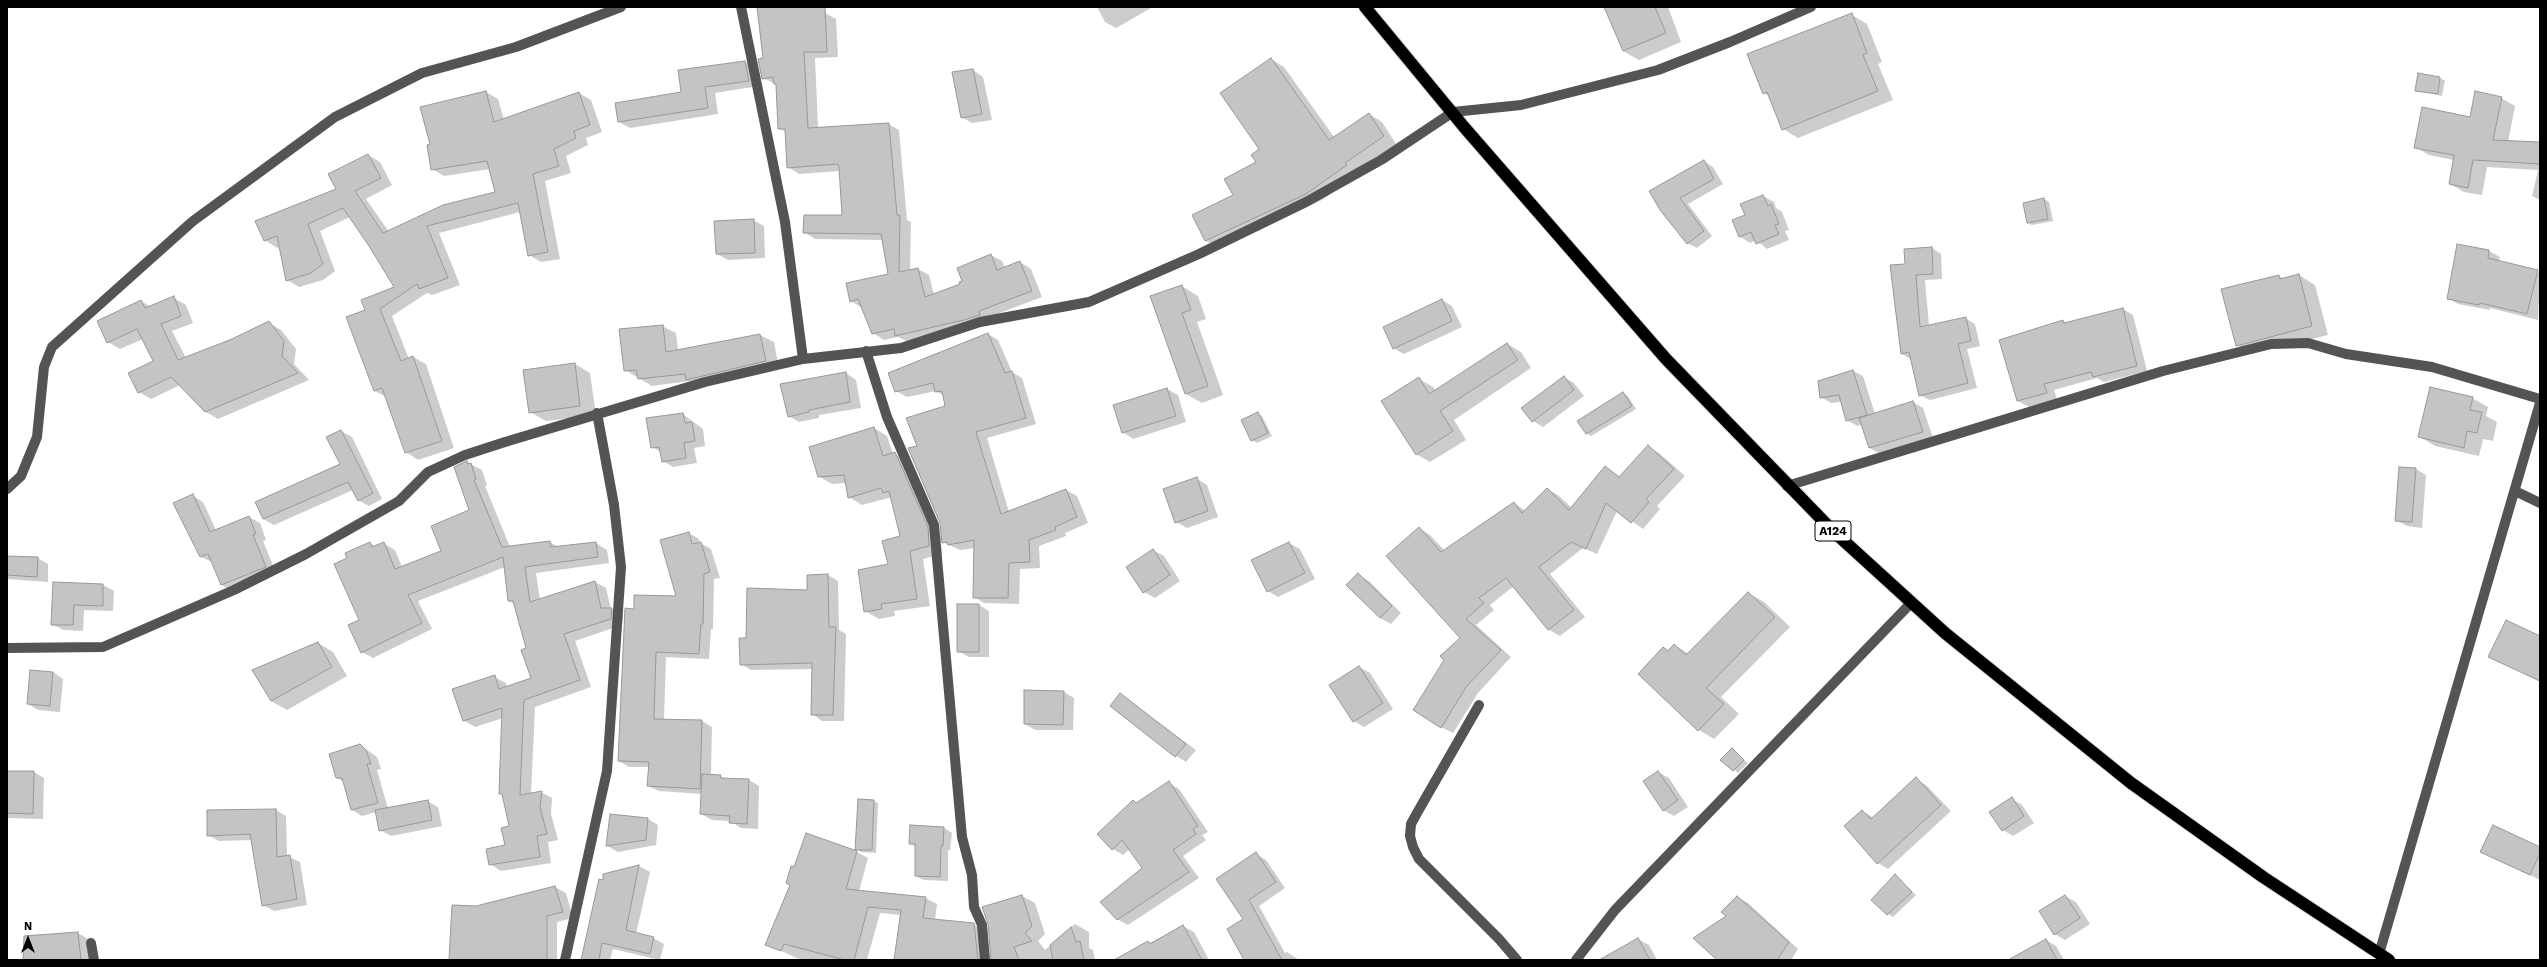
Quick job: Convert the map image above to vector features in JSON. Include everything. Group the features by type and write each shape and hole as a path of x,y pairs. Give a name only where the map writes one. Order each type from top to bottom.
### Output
{"highway":[{"name":"A124","path":"1365,7 1453,112 1666,359 1787,486 1911,603 2131,783 2263,877 2384,957"}],"street":[{"path":"7,489 21,476 37,437 44,367 52,348 193,221 335,117 415,76 516,47 622,7"},
{"path":"741,7 785,222 803,358"},
{"path":"7,648 103,647 234,590 306,554 399,501 428,472 465,454 597,413 705,382 803,358 901,348 980,322 1089,302 1199,254 1306,202 1381,160 1453,112 1521,105 1658,70 1730,42 1811,7"},
{"path":"1787,486 2163,371 2271,344 2308,343 2346,354 2432,367 2540,399"},
{"path":"866,351 887,417 934,525 962,837 972,875 974,907 982,925 985,960"},
{"path":"2384,957 2540,403"},
{"path":"565,960 607,771 621,567 614,505 597,413"},
{"path":"2515,491 2540,503"},
{"path":"1576,960 1615,910 1911,603"},
{"path":"1479,705 1417,813 1412,824 1410,836 1419,858 1500,939 1517,960"},
{"path":"91,943 94,960"}],"building":[{"path":"757,7 825,7 827,52 804,52 808,128 889,123 897,215 900,215 899,272 918,268 925,297 960,284 959,282 962,281 957,268 991,254 997,270 1020,261 1032,291 979,311 980,315 964,320 895,336 894,329 872,334 858,299 850,302 846,283 888,274 881,234 803,233 804,215 842,215 839,168 838,164 787,168 785,129 778,129 776,84 774,84 773,77 762,79 758,59 763,58"},
{"path":"1604,7 1655,7 1666,33 1623,51"},
{"path":"1852,13 1867,53 1863,55 1878,91 1782,130 1767,92 1763,94 1747,54"},
{"path":"1271,58 1329,140 1369,113 1384,136 1345,163 1347,165 1306,194 1205,241 1192,215 1233,195 1224,179 1256,162 1251,155 1259,149 1220,93"},
{"path":"745,61 749,81 705,87 708,108 618,122 615,103 681,92 678,70"},
{"path":"973,69 982,114 961,118 952,72"},
{"path":"2418,73 2440,77 2438,94 2415,91"},
{"path":"486,91 494,122 579,92 590,125 574,131 576,138 554,149 559,166 533,174 548,252 528,256 518,203 427,226 448,278 419,289 417,284 380,309 401,361 413,356 442,441 405,453 382,388 374,391 346,317 365,310 361,300 394,287 369,246 343,208 308,224 323,264 311,273 286,281 277,236 264,241 255,221 336,189 328,174 368,154 381,178 355,191 383,233 443,205 495,192 487,161 431,170 427,145 430,144 420,107"},
{"path":"2475,91 2502,97 2493,140 2540,142 2540,164 2473,160 2468,188 2449,184 2454,155 2414,148 2422,107 2470,117"},
{"path":"1704,160 1714,179 1680,198 1704,231 1687,244 1660,210 1649,191"},
{"path":"1763,195 1768,206 1771,204 1779,224 1775,225 1779,234 1756,244 1751,232 1739,237 1732,220 1745,215 1740,204"},
{"path":"2044,198 2048,219 2027,223 2023,203"},
{"path":"754,219 755,253 716,254 714,221"},
{"path":"2457,244 2489,250 2488,258 2538,270 2527,314 2480,303 2479,305 2447,299"},
{"path":"1932,247 1933,274 1916,275 1920,327 1966,317 1971,341 1958,344 1968,383 1919,396 1909,352 1901,354 1890,265 1905,264 1904,249"},
{"path":"2299,274 2312,326 2236,346 2221,289 2279,275 2280,279"},
{"path":"1182,285 1191,310 1182,313 1208,386 1185,394 1150,296"},
{"path":"174,296 181,316 161,324 178,360 232,339 269,321 284,341 282,356 298,373 205,412 171,377 138,393 128,373 153,361 137,329 107,343 97,321 141,300 145,308"},
{"path":"1442,299 1452,321 1393,349 1383,327"},
{"path":"2123,308 2137,366 2093,377 2091,372 2044,384 2047,393 2017,401 1999,340 2063,320 2064,323"},
{"path":"663,325 666,352 760,334 766,361 686,380 685,374 638,379 636,370 624,371 619,329"},
{"path":"988,333 1005,373 1012,371 1026,418 976,432 1001,514 1066,489 1077,517 1055,527 1056,530 1029,540 1030,562 1009,563 1008,598 973,598 974,540 948,545 947,542 942,543 940,523 908,448 917,446 906,418 945,406 942,391 935,392 933,383 895,392 888,373"},
{"path":"1507,343 1518,360 1440,411 1453,431 1416,455 1381,401 1419,377 1429,394"},
{"path":"575,363 580,406 529,413 523,370"},
{"path":"1853,370 1867,415 1846,421 1839,395 1820,398 1818,381"},
{"path":"846,372 850,402 809,410 809,412 788,417 780,384"},
{"path":"1564,376 1574,390 1532,422 1521,408"},
{"path":"2430,387 2473,397 2470,410 2482,412 2477,433 2467,431 2464,448 2418,437"},
{"path":"1167,388 1176,416 1122,433 1113,405"},
{"path":"1623,392 1632,406 1586,434 1577,421"},
{"path":"1913,401 1923,432 1869,448 1859,418"},
{"path":"1258,412 1268,433 1251,441 1241,420"},
{"path":"683,413 685,423 692,422 695,441 684,443 686,458 662,462 659,447 651,448 646,418"},
{"path":"874,427 883,456 895,452 928,527 929,546 910,551 917,599 881,604 882,609 864,612 858,570 888,564 882,541 900,536 889,491 883,493 881,488 848,498 844,475 818,477 809,447"},
{"path":"341,430 373,493 358,501 348,482 263,519 255,502 340,464 326,437"},
{"path":"1648,445 1674,469 1646,499 1649,502 1631,523 1606,503 1586,549 1571,542 1539,567 1574,610 1548,630 1506,578 1479,598 1484,603 1466,619 1501,650 1466,687 1441,728 1413,710 1444,660 1440,656 1460,638 1386,556 1419,527 1441,552 1514,502 1522,513 1547,488 1569,510 1605,466 1619,477"},
{"path":"467,461 468,464 471,463 476,479 474,480 502,547 550,541 551,547 596,542 598,557 525,567 530,602 595,581 601,608 612,608 611,619 564,634 580,680 524,700 520,795 542,791 540,807 547,834 537,836 540,857 489,865 486,849 505,845 501,828 509,826 502,794 499,794 502,708 463,721 452,689 495,675 499,689 531,678 521,650 526,648 513,601 508,601 503,557 408,595 422,623 361,653 348,625 359,620 334,564 347,558 345,553 370,542 372,547 384,542 395,569 441,551 431,526 469,510 454,467"},
{"path":"2399,467 2416,468 2412,522 2395,521"},
{"path":"1197,477 1208,511 1175,523 1163,489"},
{"path":"193,494 210,532 249,516 256,534 253,535 266,567 221,585 208,554 200,557 173,503"},
{"path":"689,532 692,544 701,542 710,572 704,574 703,624 701,624 699,654 656,652 654,719 702,720 700,789 647,786 649,762 618,761 625,608 634,609 634,595 676,596 660,540"},
{"path":"1289,542 1305,573 1267,592 1251,560"},
{"path":"1153,549 1170,575 1143,593 1126,567"},
{"path":"7,556 38,557 37,577 7,575"},
{"path":"1358,573 1392,606 1380,618 1346,585"},
{"path":"828,574 829,627 836,627 833,715 811,715 812,663 740,665 739,638 746,638 747,588 807,590 807,575"},
{"path":"53,582 103,584 103,606 74,605 73,625 51,625"},
{"path":"1748,592 1775,617 1706,688 1724,704 1698,731 1638,674 1663,647 1668,651 1674,644 1686,655"},
{"path":"957,604 979,604 979,652 957,652"},
{"path":"2506,620 2540,636 2540,681 2488,657"},
{"path":"318,642 332,667 271,701 252,670"},
{"path":"1359,666 1383,703 1353,722 1329,685"},
{"path":"30,670 53,672 50,706 27,704"},
{"path":"1024,690 1064,691 1063,725 1024,724"},
{"path":"1120,693 1186,744 1175,757 1110,706"},
{"path":"360,744 366,750 371,764 367,764 378,803 351,810 342,778 336,778 329,754"},
{"path":"1732,748 1744,760 1733,771 1720,760"},
{"path":"7,771 34,771 33,814 7,813"},
{"path":"1658,771 1678,800 1663,811 1643,781"},
{"path":"702,774 721,775 720,778 749,779 747,824 729,823 730,816 700,814"},
{"path":"1916,777 1941,805 1877,864 1844,826 1862,810 1871,819"},
{"path":"1169,781 1198,826 1193,829 1196,834 1173,850 1189,872 1117,920 1100,902 1142,868 1122,840 1112,850 1097,834 1133,800 1136,803"},
{"path":"2012,797 2024,816 2002,831 1989,812"},
{"path":"858,799 874,800 872,850 855,850"},
{"path":"428,800 432,820 379,831 375,810"},
{"path":"276,809 277,857 290,855 297,899 262,906 250,834 207,836 207,810"},
{"path":"610,814 648,818 646,840 606,846"},
{"path":"910,825 944,827 943,846 941,846 940,877 915,876 915,844 909,844"},
{"path":"2493,825 2540,847 2540,853 2530,875 2480,852"},
{"path":"806,833 857,851 846,889 926,897 923,918 974,923 978,960 894,960 901,910 868,907 854,960 845,960 784,944 781,951 765,945 790,885 786,883 791,866 794,867"},
{"path":"1256,852 1276,882 1249,900 1282,960 1244,960 1227,929 1243,919 1216,879"},
{"path":"639,865 626,930 654,937 650,954 602,943 599,960 581,960 599,879 603,880 603,874"},
{"path":"1895,874 1912,892 1887,915 1871,900"},
{"path":"555,886 563,912 547,916 547,960 449,960 452,905 476,906"},
{"path":"1022,895 1032,926 1025,933 1032,941 1014,947 1019,960 991,960 988,924 982,907"},
{"path":"2065,895 2080,918 2054,935 2039,911"},
{"path":"1737,896 1789,942 1777,960 1717,960 1693,938 1726,916 1721,912"},
{"path":"1183,925 1202,960 1114,960 1148,941 1150,944"},
{"path":"1071,927 1076,942 1080,941 1084,960 1053,960 1050,945"},
{"path":"78,932 81,960 23,960 24,936"},
{"path":"1638,938 1650,960 1599,960"},
{"path":"2046,939 2057,960 2008,960"}]}
